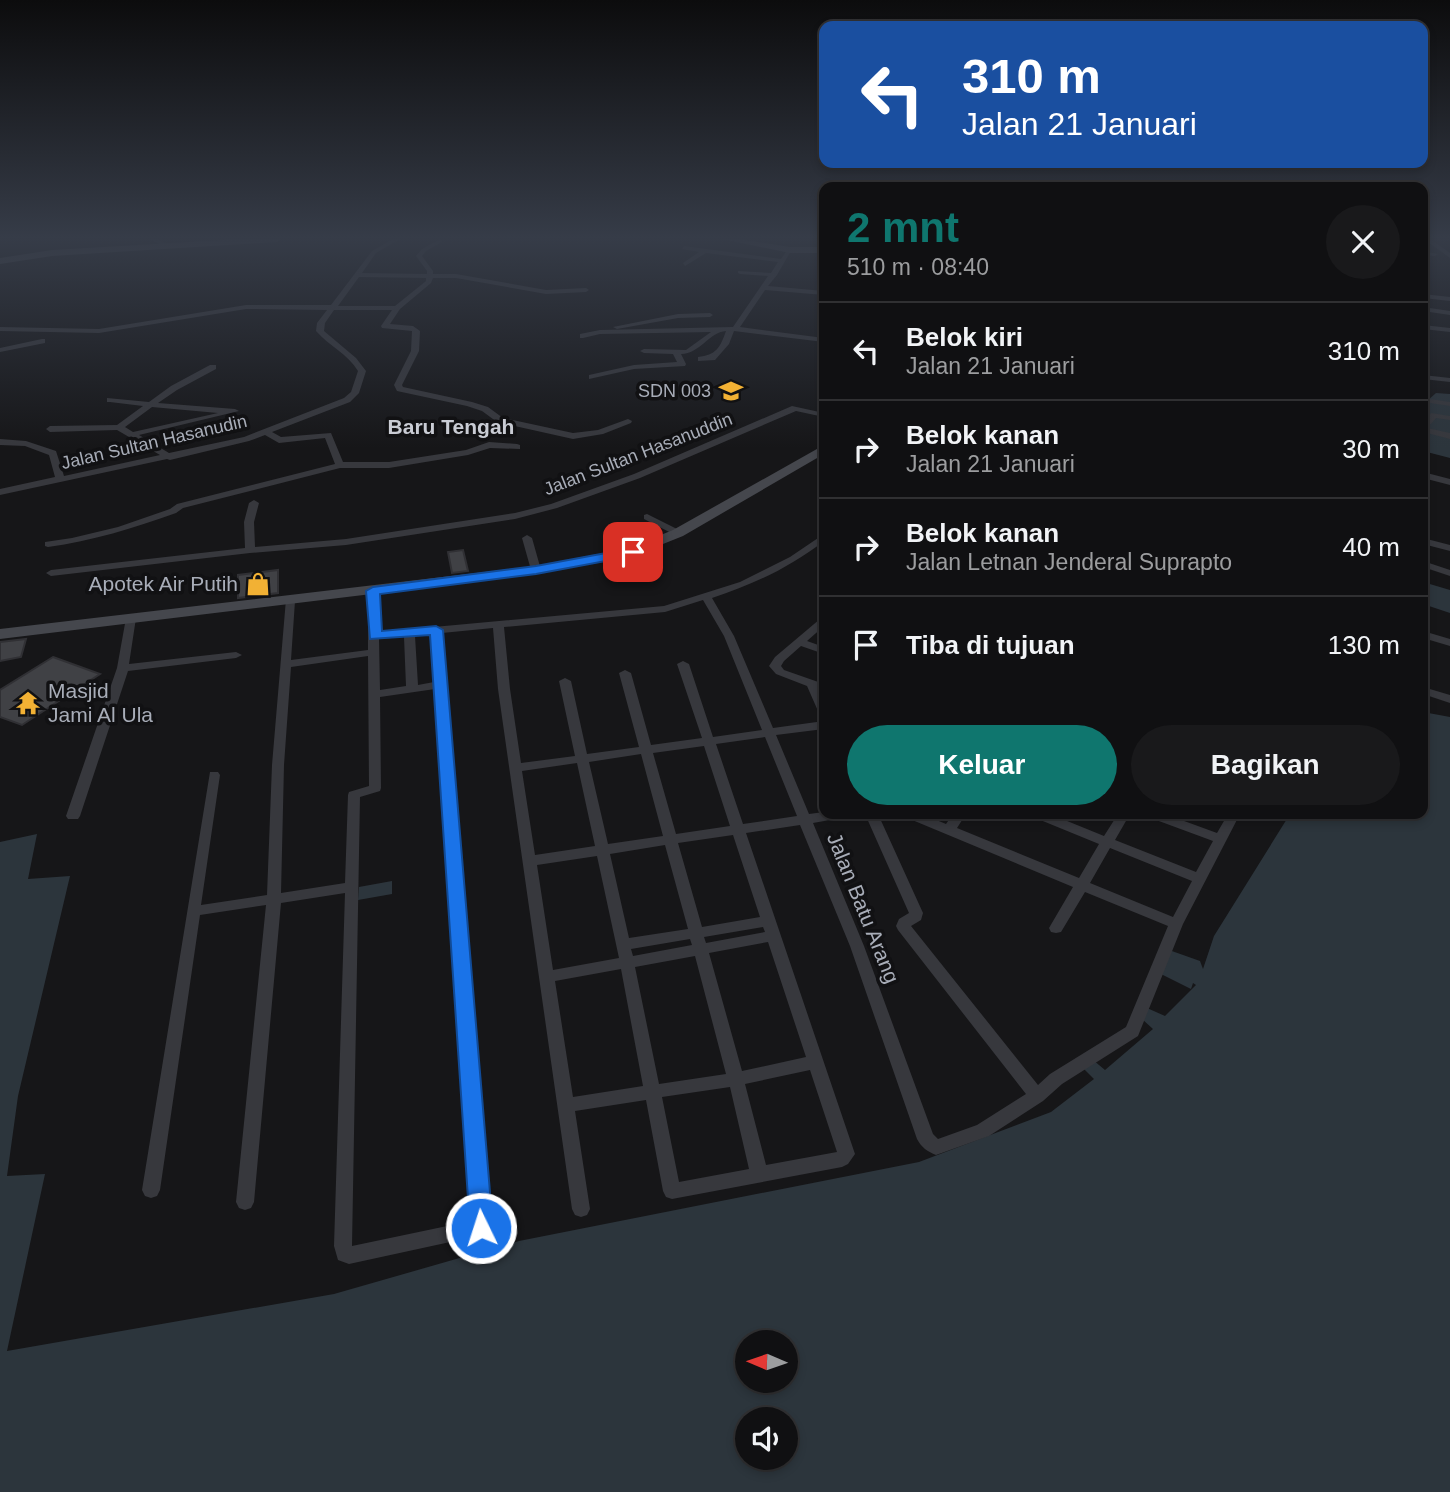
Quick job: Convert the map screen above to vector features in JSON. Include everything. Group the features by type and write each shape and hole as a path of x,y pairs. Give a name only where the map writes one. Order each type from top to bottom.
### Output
{"main road":[{"path":"0,634 536,570 633,552 678,533 819,452"}],"street":[{"path":"0,329 92,332 236,309"},
{"name":"Jalan Sultan Hasanudin","path":"0,492 170,457 267,432 335,407 355,393 362,371 357,360 320,331 321,323 332,309"},
{"path":"397,309 385,326 413,328 416,331 415,351 398,385 400,389 485,409 500,419 573,436 600,432 628,421"},
{"path":"701,359 712,358 749,309"},
{"path":"1428,310 1450,313"},
{"path":"583,336 658,318 710,315"},
{"path":"1428,328 1450,330"},
{"path":"643,351 692,350 719,329"},
{"path":"600,332 733,329 819,339"},
{"path":"0,350 42,341"},
{"path":"592,377 634,367 682,364 676,352"},
{"path":"119,427 147,405 213,367"},
{"path":"1428,378 1450,380"},
{"path":"110,400 235,411 135,434"},
{"path":"1428,401 1450,404"},
{"name":"Jalan Sultan Hasanuddin","path":"51,573 346,542 515,516 554,506 649,471 795,408 819,414"},
{"path":"1428,422 1434,415 1450,418"},
{"path":"50,429 119,427 170,457"},
{"path":"1428,431 1450,436"},
{"path":"267,432 278,440 328,435 340,465"},
{"path":"0,442 26,444 53,453 60,480"},
{"path":"48,544 121,529 173,511 180,506 340,465 389,465 468,452 489,445 517,447"},
{"path":"1428,476 1450,482"},
{"path":"250,550 249,522 254,503"},
{"path":"647,517 678,533"},
{"path":"527,538 536,570"},
{"path":"288,664 410,633 649,611 707,598 744,584 794,559 819,541"},
{"path":"1428,542 1450,548"},
{"path":"1428,566 1450,573"},
{"path":"373,591 375,788 354,795 350,887 343,1247 345,1254 349,1255 481,1228 436,630"},
{"path":"707,598 738,657"},
{"path":"245,1202 274,899 278,765 288,664 290,601"},
{"path":"73,816 123,668 131,618"},
{"path":"819,625 779,659 775,666 780,672 819,686"},
{"path":"498,626 580,1209"},
{"path":"410,633 412,689"},
{"path":"1428,636 1450,643"},
{"path":"800,642 819,649"},
{"path":"123,668 236,655"},
{"name":"Jalan Batu Arang","path":"738,657 857,946 926,1139"},
{"path":"565,681 627,962 672,1191 846,1156 740,828 683,664"},
{"path":"625,673 736,1079 759,1173"},
{"path":"811,683 819,700"},
{"path":"375,694 440,685"},
{"path":"1428,692 1450,699"},
{"path":"516,768 819,726"},
{"path":"152,1190 214,775"},
{"path":"529,861 819,817"},
{"path":"873,819 916,913 915,917 903,926 1037,1096"},
{"path":"922,819 1176,924"},
{"path":"949,830 957,819"},
{"path":"1051,819 1200,879"},
{"path":"1056,928 1121,819"},
{"path":"1166,819 1220,839"},
{"path":"926,1139 932,1145 941,1147 983,1131 1135,1028 1176,924 1231,819"},
{"path":"195,912 350,887"},
{"path":"623,946 698,941 771,928"},
{"path":"547,977 627,962 698,941"},
{"path":"567,1105 736,1079 816,1062"}],"shaded area":[{"path":"1436,393 1450,394 1450,458 1428,452 1428,400"},
{"path":"1428,583 1450,590 1450,613 1428,606"},
{"path":"1428,713 1450,717 1450,1492 0,1492 0,842 37,834 28,879 70,876 18,1096 7,1176 45,1174 7,1351 334,1294 519,1241 919,1162 1051,1112 1094,1079 1081,1066 1093,1060 1105,1070 1153,1029 1142,1019 1147,1008 1165,1016 1196,985 1193,983 1191,989 1161,974 1169,950 1200,961 1203,969 1214,936 1287,819 1428,819"},
{"path":"392,881 392,894 358,900 359,887"}],"building":[{"path":"463,550 468,571 452,573 448,552"},
{"name":"Apotek Air Putih","path":"278,570 278,593 238,598 238,575"},
{"path":"26,639 21,657 0,661 0,642"},
{"name":"Masjid Jami Al Ula","path":"53,657 100,674 22,725 0,717 0,690"}],"place":[{"name":"SDN 003","path":"731,391"},
{"name":"Apotek Air Putih","path":"258,584"},
{"name":"Masjid Jami Al Ula","path":"28,703"}],"district":[{"name":"Baru Tengah","path":"451,427"}],"route":[{"path":"481,1228 436,630 375,636 373,591 536,570 633,552"}]}
